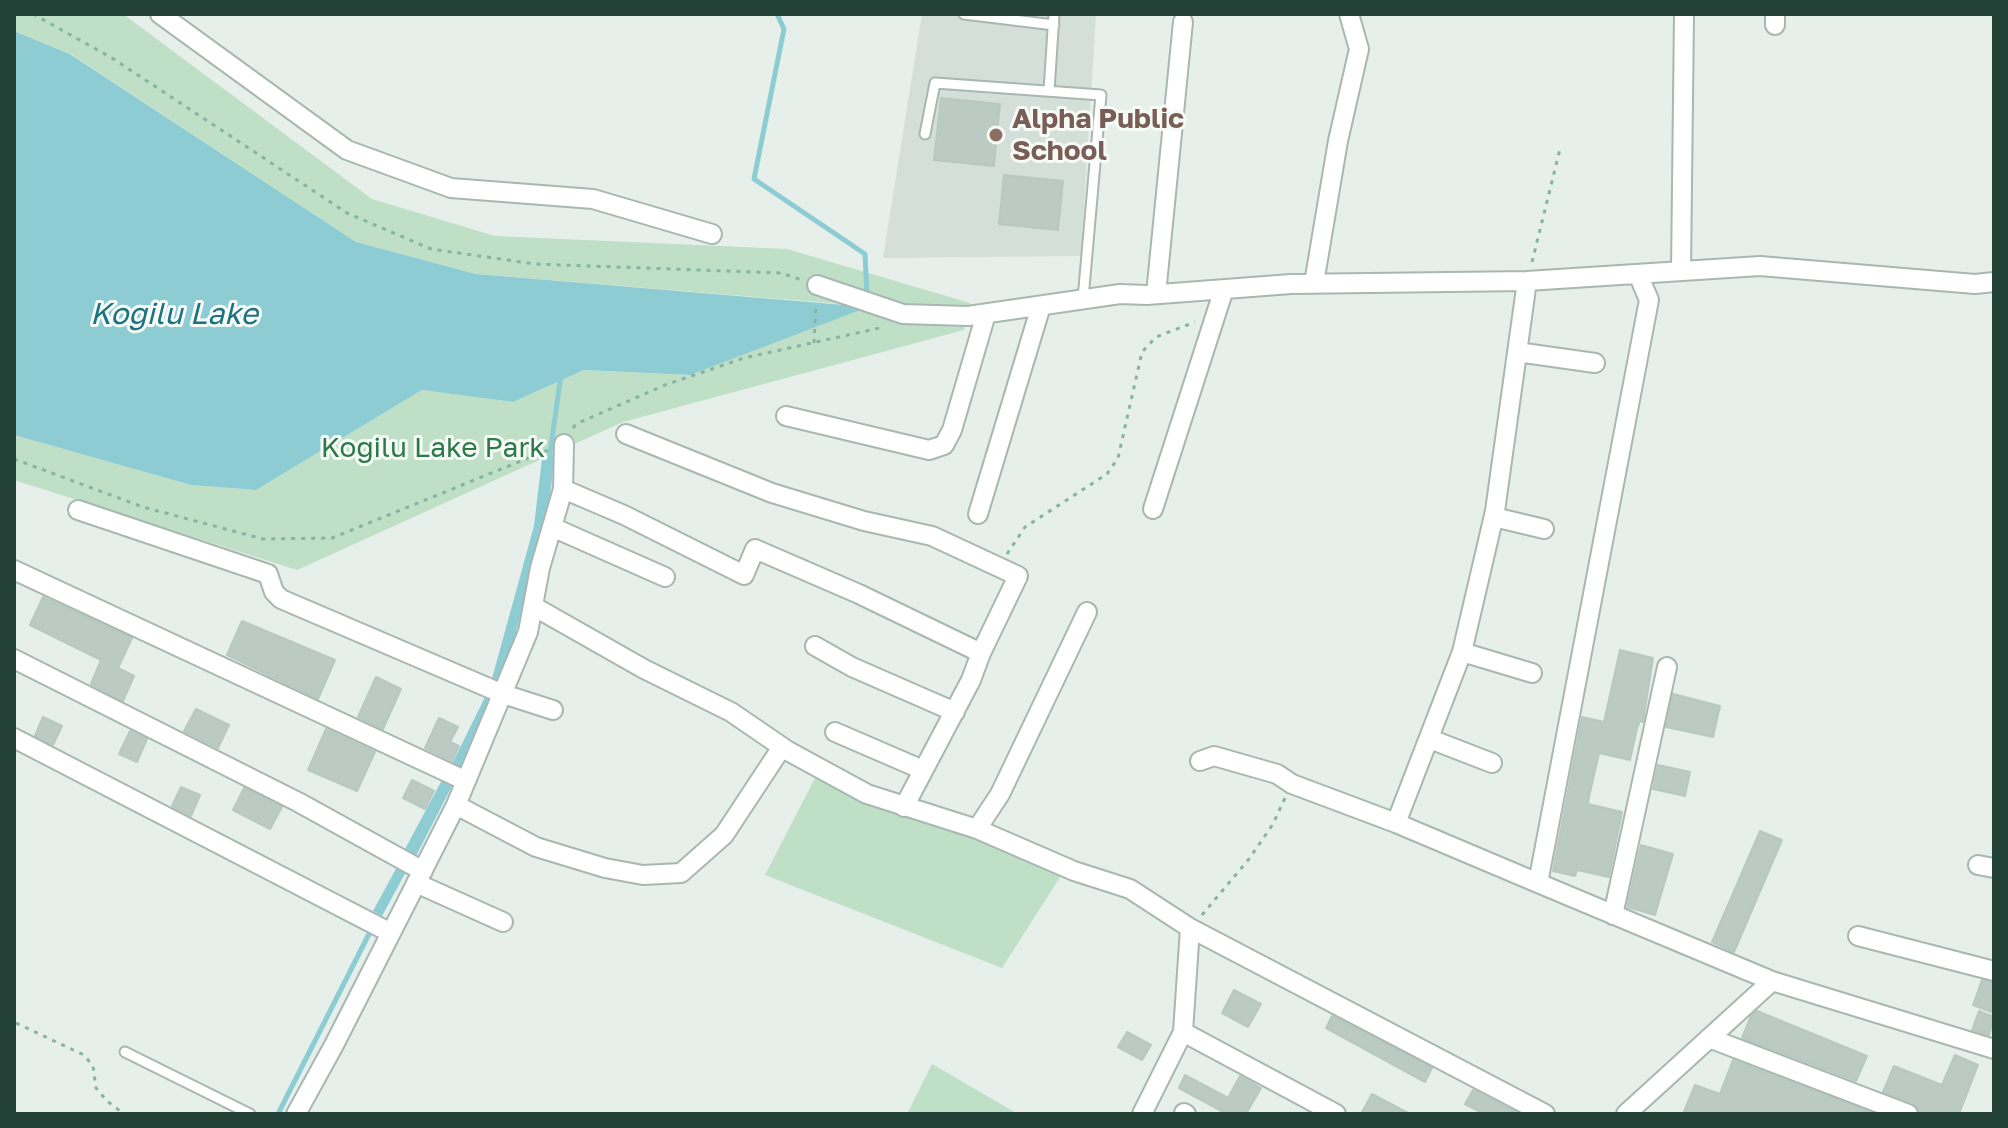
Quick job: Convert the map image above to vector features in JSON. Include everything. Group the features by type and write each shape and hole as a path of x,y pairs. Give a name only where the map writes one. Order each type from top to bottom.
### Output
{"street":[{"path":"160,14 347,150 451,188 593,199 712,234"},
{"path":"1314,283 1338,141 1359,49 1349,14"},
{"path":"1681,271 1684,14"},
{"path":"1156,294 1183,22"},
{"path":"817,285 903,314 986,314 1120,294 1314,283 1527,281 1760,266 1975,284 1994,282"},
{"path":"1538,883 1649,300 1638,274"},
{"path":"1396,823 1462,652 1494,517 1527,281"},
{"path":"1153,509 1224,289"},
{"path":"978,514 1041,306"},
{"path":"786,416 929,450 944,445 952,430 986,314"},
{"path":"1517,352 1595,363"},
{"path":"626,434 772,493 864,521 932,536 1018,576 971,680 904,807"},
{"path":"296,1114 456,805 528,632 563,489 564,444"},
{"path":"563,489 624,515 744,575 755,549 859,594 981,653"},
{"path":"78,510 268,574 274,592 281,599 503,694 553,710"},
{"path":"1494,517 1544,529"},
{"path":"552,527 665,577"},
{"path":"14,570 464,780"},
{"path":"533,606 644,669 731,712 782,747 867,794 977,829 1074,871 1130,889 1190,928 1545,1114"},
{"path":"977,829 1000,794 1087,612"},
{"path":"815,646 852,667 955,712"},
{"path":"1462,652 1532,673"},
{"path":"14,659 298,802 419,877 503,922"},
{"path":"1613,915 1667,667"},
{"path":"835,732 923,770"},
{"path":"14,738 391,933"},
{"path":"1430,739 1492,763"},
{"path":"456,805 536,847 605,868 643,875 681,873 724,835 782,747"},
{"path":"1200,761 1214,756 1277,774 1292,784 1396,823 1772,981 1994,1049"},
{"path":"1142,1114 1183,1032 1190,928"},
{"path":"1858,936 1994,971"},
{"path":"1626,1114 1772,981"},
{"path":"1183,1032 1336,1114"},
{"path":"1709,1038 1908,1114"}],"lane":[{"path":"964,14 1054,25"},
{"path":"1049,91 1054,14"},
{"path":"925,134 935,83 1101,95 1083,299"},
{"path":"125,1052 250,1114"}],"path":[{"path":"33,14 112,58 347,213 431,249 535,264 781,273 817,285 814,343"},
{"path":"1527,281 1560,149"},
{"path":"998,567 1025,527 1107,474 1118,458 1142,352 1156,337 1216,314"},
{"path":"14,459 143,507 263,539 332,538 564,444 576,424 665,385 744,358 884,327"},
{"path":"1190,928 1249,859 1273,824 1292,784"},
{"path":"16,1023 84,1055 93,1066 96,1088 124,1114"}],"shaded area":[{"name":"Alpha Public School","path":"922,14 1096,14 1081,256 883,258"}],"green space":[{"name":"Kogilu Lake Park","path":"14,14 123,14 372,199 495,236 787,249 970,303 964,330 623,422 297,570 14,480 14,435 191,485 256,490 422,390 513,402 584,370 690,375 865,306 476,274 356,242 71,54 14,31"},
{"path":"815,778 1064,871 1002,968 765,875"},
{"path":"932,1064 1018,1114 907,1114"}],"water":[{"name":"Kogilu Lake","path":"14,31 70,54 356,242 476,274 868,307 690,375 584,370 513,402 422,390 256,490 191,485 14,435"},
{"path":"555,453 549,506 502,686 491,682 534,526 542,459"},
{"path":"486,695 495,700 462,771 451,766"},
{"path":"442,780 452,786 415,858 404,851"},
{"path":"398,865 407,870 382,916 373,911"}],"building":[{"path":"941,98 1000,104 994,166 934,160"},
{"path":"1004,175 1063,181 1058,230 999,224"},
{"path":"43,597 132,638 118,668 134,676 123,701 91,684 101,660 30,625"},
{"path":"242,621 335,660 318,699 227,655"},
{"path":"1620,650 1653,658 1643,722 1640,721 1637,728 1630,760 1599,753 1589,797 1588,804 1622,812 1609,877 1577,870 1575,876 1553,871 1582,717 1604,722"},
{"path":"376,677 401,689 383,729 358,717"},
{"path":"1673,694 1720,706 1713,737 1666,727"},
{"path":"196,709 229,725 218,748 184,731"},
{"path":"43,717 62,726 53,745 35,736"},
{"path":"439,718 458,727 450,742 459,746 452,761 425,748"},
{"path":"326,729 375,752 357,791 308,770"},
{"path":"130,731 147,739 137,762 119,754"},
{"path":"1658,765 1690,772 1685,796 1653,789"},
{"path":"412,780 434,791 425,809 403,798"},
{"path":"181,787 200,795 191,816 172,806"},
{"path":"244,788 282,807 270,829 233,810"},
{"path":"1760,831 1782,840 1734,952 1712,942"},
{"path":"1641,845 1673,854 1655,915 1627,907"},
{"path":"1982,980 1994,983 1991,1012 1973,1005"},
{"path":"1234,990 1261,1004 1248,1027 1222,1013"},
{"path":"1757,1011 1867,1056 1856,1081 1742,1038 1751,1016"},
{"path":"1979,1011 1994,1017 1989,1035 1972,1030"},
{"path":"1332,1016 1432,1068 1425,1082 1326,1028"},
{"path":"1127,1032 1151,1045 1142,1060 1118,1047"},
{"path":"1955,1055 1978,1065 1959,1114 1920,1114 1913,1103 1883,1092 1894,1066 1942,1085"},
{"path":"1733,1060 1873,1114 1683,1114 1695,1085 1720,1094"},
{"path":"1185,1075 1228,1098 1240,1076 1261,1088 1246,1114 1227,1114 1179,1088"},
{"path":"1473,1090 1519,1114 1484,1114 1465,1104"},
{"path":"1372,1094 1410,1114 1361,1114"}],"waterway":[{"path":"777,14 784,29 754,179 865,254 867,297"},
{"path":"549,460 561,375"},
{"path":"278,1114 371,930"}],"place":[{"name":"Alpha Public School","path":"996,135"}]}
